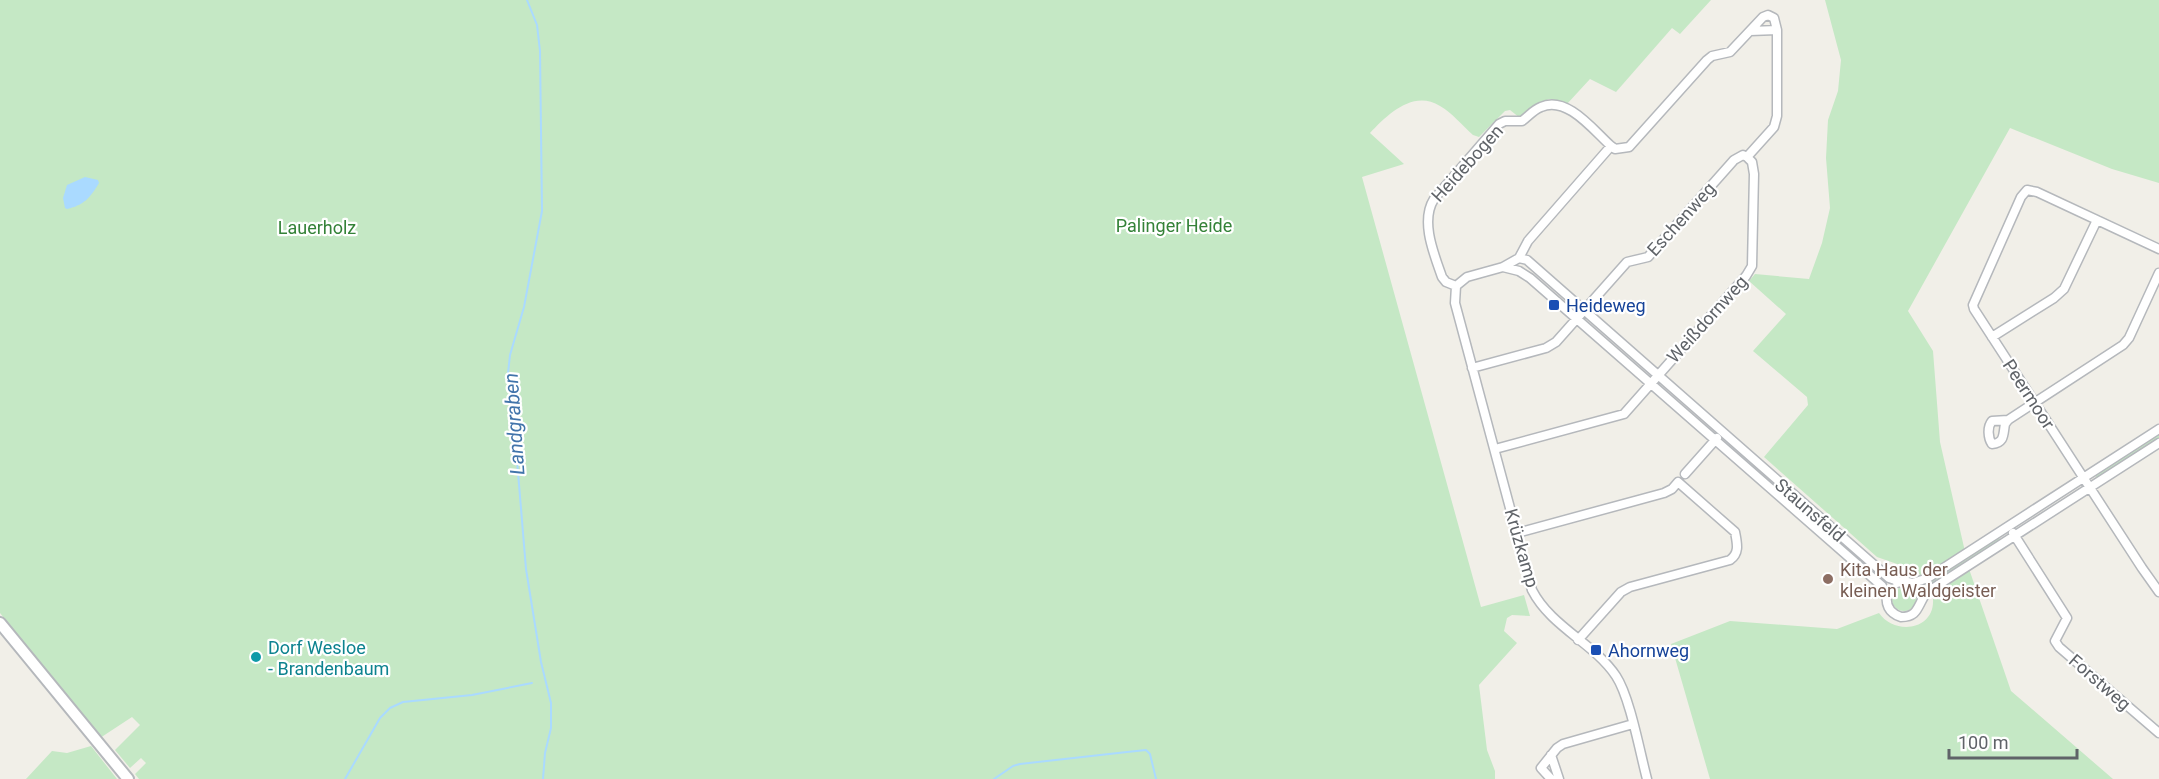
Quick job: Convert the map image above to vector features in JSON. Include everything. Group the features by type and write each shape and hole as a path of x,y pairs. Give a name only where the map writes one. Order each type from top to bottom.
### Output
{"street":[{"path":"1456,286 1467,277 1503,267 1520,258 1528,242 1611,146 1615,149 1629,147 1707,60 1712,56 1730,52 1760,19 1768,15 1776,21 1777,30 1750,31"},
{"name":"Eschenweg","path":"1472,368 1546,348 1556,342 1627,262 1648,257 1734,160 1743,155 1747,157 1776,123 1777,30"},
{"name":"Heidebogen","path":"1456,286 1446,282 1442,277 1427,213 1434,199 1499,124 1505,121 1522,121 1543,105 1563,107 1611,146"},
{"name":"Weißdornweg","path":"1657,375 1752,266 1754,174 1752,162 1747,157"},
{"name":"Peermoor","path":"2097,220 2032,190 2026,190 1974,302 1974,309 2159,592"},
{"path":"1992,337 2054,298 2064,289 2097,220 2159,249"},
{"name":"Staunsfeld","path":"1520,258 1527,260 1889,578 1901,582"},
{"name":"Staunsfeld","path":"1503,267 1523,273 1882,586 1887,596"},
{"path":"2008,420 2123,345 2129,338 2159,273"},
{"name":"Krüzkamp","path":"1456,286 1455,303 1532,590 1539,603 1617,678 1626,700 1647,779"},
{"path":"1495,450 1620,416 1657,375"},
{"path":"1913,583 1921,591 1922,599 1919,609 1914,615 1901,617 1890,611 1886,602 1891,588 1901,582 1913,583 1928,578 2159,429"},
{"path":"1517,533 1664,493 1672,489 1722,433"},
{"path":"1922,599 1935,587 2159,443"},
{"path":"1578,640 1621,592 1630,587 1735,557 1737,546 1735,532 1681,479"},
{"path":"2008,526 2014,535"},
{"name":"Forstweg","path":"2014,535 2067,618 2055,641 2059,647 2159,733"},
{"path":"0,623 128,779"},
{"path":"1551,779 1541,768 1563,744 1633,724"},
{"path":"1551,755 1559,779"}],"green space":[{"path":"0,0 1711,0 1680,34 1672,28 1616,92 1590,79 1567,104 1549,99 1530,108 1520,118 1510,110 1505,111 1479,137 1473,135 1440,106 1430,102 1410,102 1392,112 1370,133 1404,164 1362,177 1481,607 1524,595 1530,616 1512,615 1507,618 1504,631 1517,643 1479,685 1487,750 1495,771 1495,779 139,779 135,774 146,763 141,758 130,768 115,750 140,725 132,717 100,738 0,613"},
{"path":"1825,0 2159,0 2159,183 2112,169 2010,128 1908,311 1933,351 1940,442 1966,556 1998,536 2001,541 1967,563 2011,691 2113,779 1710,779 1671,644 1730,621 1837,629 1879,613 1894,625 1904,627 1921,623 1928,618 1932,609 1933,599 1930,591 1914,567 1877,557 1764,457 1808,405 1807,397 1753,351 1786,314 1749,281 1755,274 1809,279 1822,243 1830,208 1826,158 1828,120 1838,91 1841,60"},
{"path":"2159,432 2159,439 2098,478 2095,476"},
{"path":"1904,587 1913,590 1916,599 1913,608 1904,611 1895,608 1892,599 1895,590"},
{"path":"91,746 117,779 26,779 52,751 67,753"}],"water":[{"path":"85,177 98,180 99,183 82,203 65,208 63,198 67,185"}],"waterway":[{"name":"Landgraben","path":"527,0 537,25 540,51 542,211 524,307 510,355 508,373 526,569 541,662 551,703 551,728 545,753 543,779"},
{"path":"345,779 380,718 390,708 403,702 472,695 532,683"},
{"name":"Landgraben","path":"994,779 1020,764 1146,750 1150,754 1156,779"}],"place":[{"name":"Heideweg","path":"1554,305"},
{"name":"Kita Haus der kleinen Waldgeister","path":"1828,579"},
{"name":"Ahornweg","path":"1596,650"},
{"name":"Dorf Wesloe - Brandenbaum","path":"256,657"}],"park label":[{"name":"Palinger Heide","path":"1174,225"},
{"name":"Lauerholz","path":"317,227"}]}
